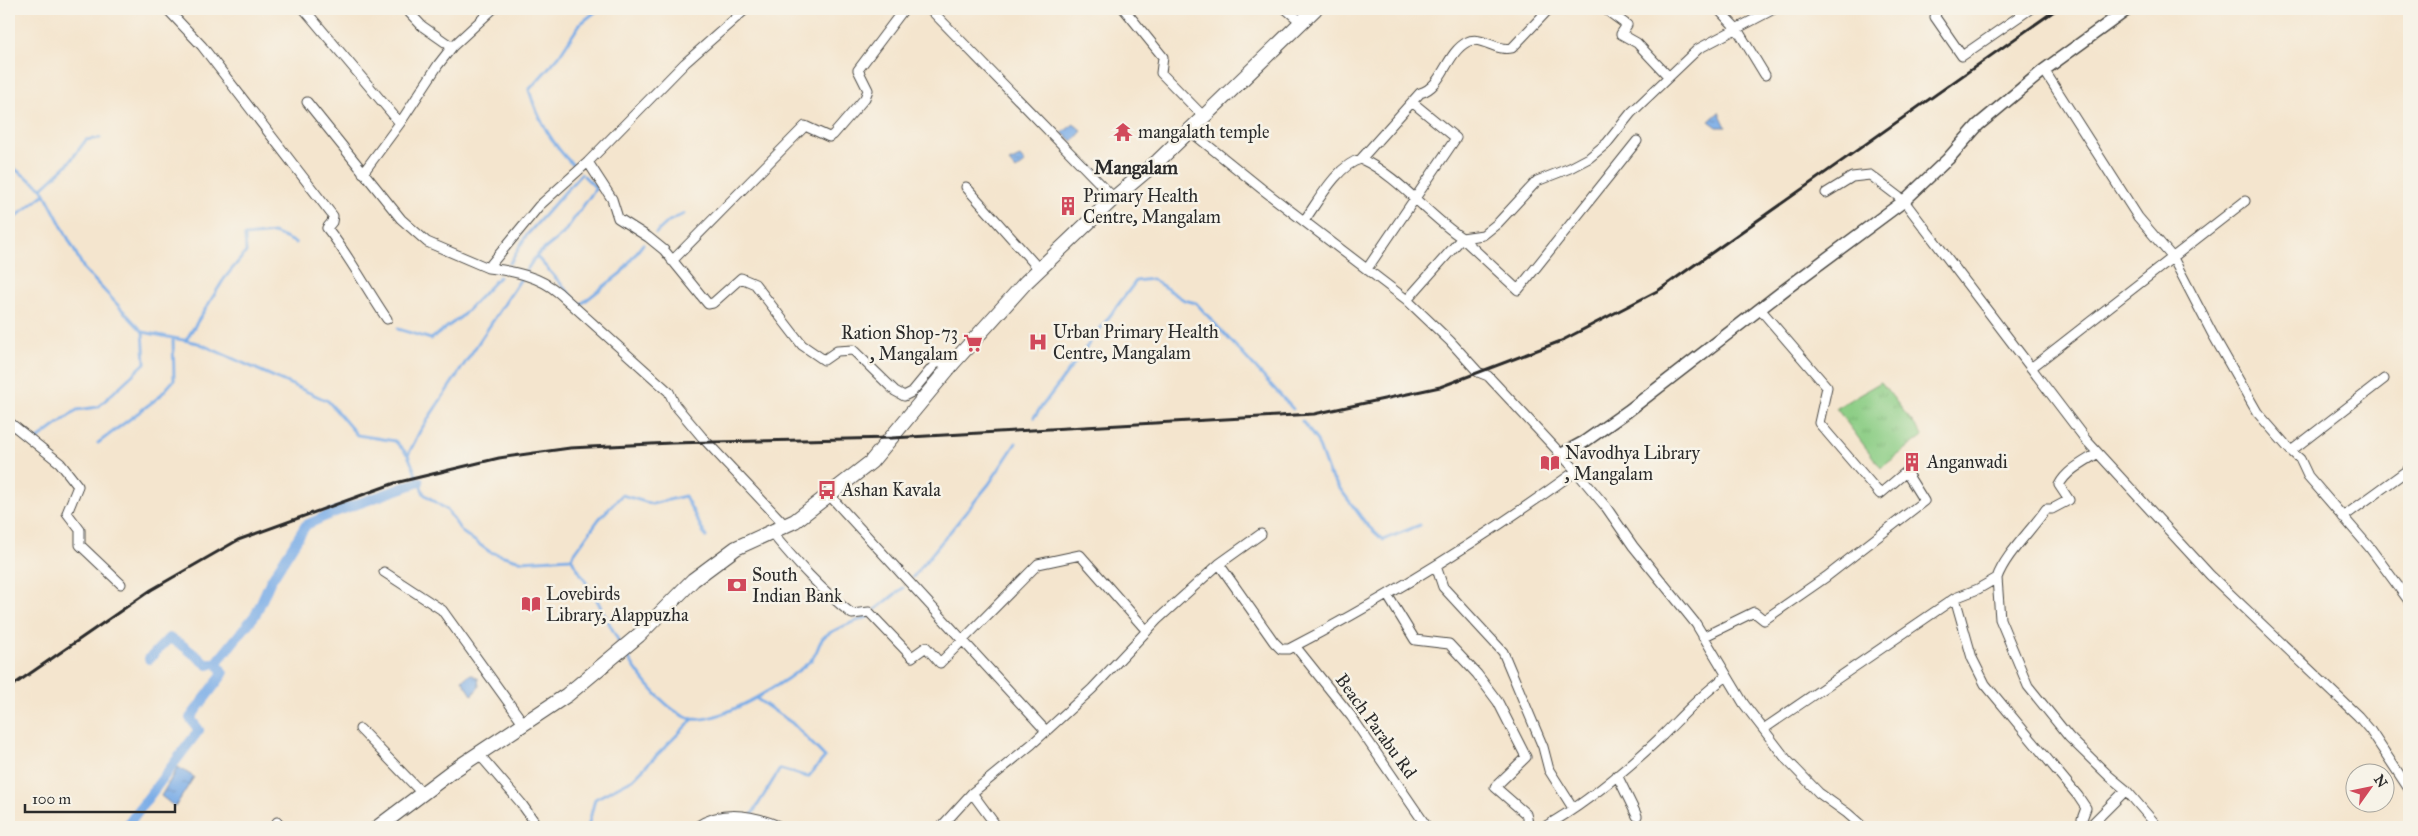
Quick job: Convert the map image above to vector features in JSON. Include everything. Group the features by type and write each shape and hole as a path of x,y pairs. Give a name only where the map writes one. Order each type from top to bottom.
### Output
{"main road":[{"path":"378,827 478,753 567,695 639,635 693,580 736,548 795,521 830,496 871,462 953,363 1039,269 1114,198 1190,131 1315,9"}],"street":[{"path":"167,9 202,46 333,216 332,222 327,228 349,256 355,270 386,318"},
{"path":"304,9 400,123"},
{"path":"406,9 422,26 452,48"},
{"path":"363,173 400,123 432,73 452,48 493,9"},
{"path":"488,268 539,206 588,162 685,62 746,9"},
{"path":"672,261 805,126 828,137 833,135 864,98 868,90 858,70 904,9"},
{"path":"930,9 1114,198"},
{"path":"1124,9 1163,57 1161,73 1204,117"},
{"path":"1286,9 1301,22"},
{"path":"1304,222 1336,177 1352,163 1361,160 1420,93 1429,90 1457,50 1467,42 1476,40 1498,48 1512,48 1549,9"},
{"path":"1605,9 1627,25 1621,34 1637,43 1668,76"},
{"path":"1718,9 1737,29 1765,75"},
{"path":"1407,300 1462,238 1483,235 1498,223 1537,181 1589,158 1607,143 1631,113 1665,83 1668,76 1698,49 1774,9"},
{"path":"1927,9 1936,13 1962,56 2030,9"},
{"path":"1560,455 1590,438 1904,202 1948,159 1978,125 2044,70 2128,9"},
{"path":"2044,70 2138,217 2173,258 2247,398 2291,451 2300,459 2308,476 2370,548 2409,601"},
{"path":"307,102 401,219 427,242 440,249 488,268 515,272 551,286 559,292 670,392 675,405 702,437 785,525"},
{"path":"1367,269 1456,138 1412,102"},
{"path":"1190,131 1304,222 1407,300 1450,340 1478,372 1488,376 1576,471 1606,507 1703,637 1744,704 1765,728 1799,774 1863,827"},
{"path":"1361,160 1370,164 1415,199 1462,238 1518,290 1637,141"},
{"path":"588,162 612,199 618,218 655,242 708,304 714,303 741,278 755,284 802,345 824,360 837,351 853,350 895,391 904,396 912,392 936,362 953,363"},
{"path":"1826,193 1852,178 1870,175 1904,202 2098,453 2210,575 2358,716 2370,730 2409,790"},
{"path":"966,187 1039,269"},
{"path":"2031,368 2245,201"},
{"path":"1703,637 1754,612 1764,620 1826,577 1924,501 1906,472 1880,494 1819,423 1827,387 1760,309"},
{"path":"2291,451 2384,379"},
{"path":"9,422 60,464 78,486 67,513 80,530 80,545 121,584"},
{"path":"2098,453 2074,469 2062,480 2059,485 2069,500 2052,509 2046,509 2032,530 2001,566 1997,578 2000,619 2028,686 2069,737 2126,790 2158,827"},
{"path":"2343,518 2409,469"},
{"path":"1219,564 1274,642 1281,649 1289,650 1388,596 1514,516 1576,471"},
{"path":"830,496 1046,731"},
{"path":"771,532 794,560 834,600 852,614 869,612 912,657 926,647 940,663 1038,564 1080,555 1147,631"},
{"path":"941,827 972,793 1046,731 1092,689 1147,631 1219,564 1261,534"},
{"path":"1436,566 1443,587 1503,652 1543,747 1548,770 1573,808"},
{"path":"384,572 442,610 524,724"},
{"path":"1765,728 1955,598 1978,589 1997,578"},
{"path":"1388,596 1415,640 1449,644 1477,674 1498,702 1526,756 1495,787 1526,814 1529,827"},
{"path":"1955,598 1972,658 1985,684 2078,796 2086,808 2082,819 2084,827"},
{"name":"Beach Parabu Rd","path":"1296,646 1351,716 1426,827"},
{"path":"1544,827 1617,775 1662,736 1706,691 1726,676"},
{"path":"360,728 422,794"},
{"path":"478,753 521,803 538,827"},
{"path":"1617,775 1637,816"},
{"path":"2089,827 2126,790"},
{"path":"972,793 998,827"},
{"path":"696,827 708,819 740,814 781,827"}],"green space":[{"path":"1881,382 1923,436 1881,468 1836,408"}],"water":[{"path":"1719,112 1726,127 1717,127 1709,121"},
{"path":"1074,124 1082,131 1073,141 1062,133"},
{"path":"1020,157 1025,163 1016,170 1009,162"},
{"path":"471,674 478,678 479,687 472,695 462,680"},
{"path":"178,767 194,777 175,807 161,796"}],"waterway":[{"path":"572,164 546,130 529,90 559,56 580,24 599,9"},
{"path":"42,188 68,164 86,140 100,138"},
{"path":"9,165 42,188 84,269 143,332 198,343 328,401 357,435 395,441 408,455 424,494 447,510 462,532 490,552 521,561 571,558 598,602 619,642"},
{"path":"510,263 526,236 581,174"},
{"path":"408,455 420,431 536,256 563,234 596,188 584,176"},
{"path":"9,222 45,194"},
{"path":"656,233 669,221 684,214"},
{"path":"186,340 224,279 246,252 245,236 274,233 296,243"},
{"path":"536,256 580,305 621,273 643,244"},
{"path":"398,329 431,339 462,316 499,277"},
{"path":"1034,417 1136,281 1152,279 1184,300 1196,303 1293,409"},
{"path":"35,441 77,410 98,407 145,363 143,332"},
{"path":"98,443 159,397 174,380 173,338"},
{"path":"1302,421 1317,441 1329,474 1367,525 1383,540 1420,525"},
{"path":"913,577 989,484 1016,443"},
{"path":"126,827 199,730 190,718 223,674 217,662 256,614 270,582 306,525 335,512 419,482"},
{"path":"571,558 599,519 622,495 652,504 685,496 706,537"},
{"path":"876,609 903,588"},
{"path":"628,657 640,675 665,703 684,716 693,719 705,718 737,707 772,689 810,661 821,640 826,635 868,617"},
{"path":"149,659 169,638 182,645 208,665 217,662"},
{"path":"747,827 751,816 780,769 808,777 825,757 792,723 757,699"},
{"path":"588,827 595,799 633,779 693,719"}],"railway":[{"path":"9,688 151,590 238,540 395,483 499,458 570,448 671,443 892,438 1314,414 1440,387 1561,341 1659,290 2057,9"}],"place":[{"name":"mangalath temple","path":"1123,132"},
{"name":"Primary Health Centre, Mangalam","path":"1068,206"},
{"name":"Urban Primary Health Centre, Mangalam","path":"1038,342"},
{"name":"Ration Shop-73 , Mangalam","path":"973,343"},
{"name":"Anganwadi","path":"1912,462"},
{"name":"Navodhya Library , Mangalam","path":"1550,463"},
{"name":"Ashan Kavala","path":"827,490"},
{"name":"South Indian Bank","path":"737,585"},
{"name":"Lovebirds Library, Alappuzha","path":"531,604"}],"district":[{"name":"Mangalam","path":"1136,167"}]}
